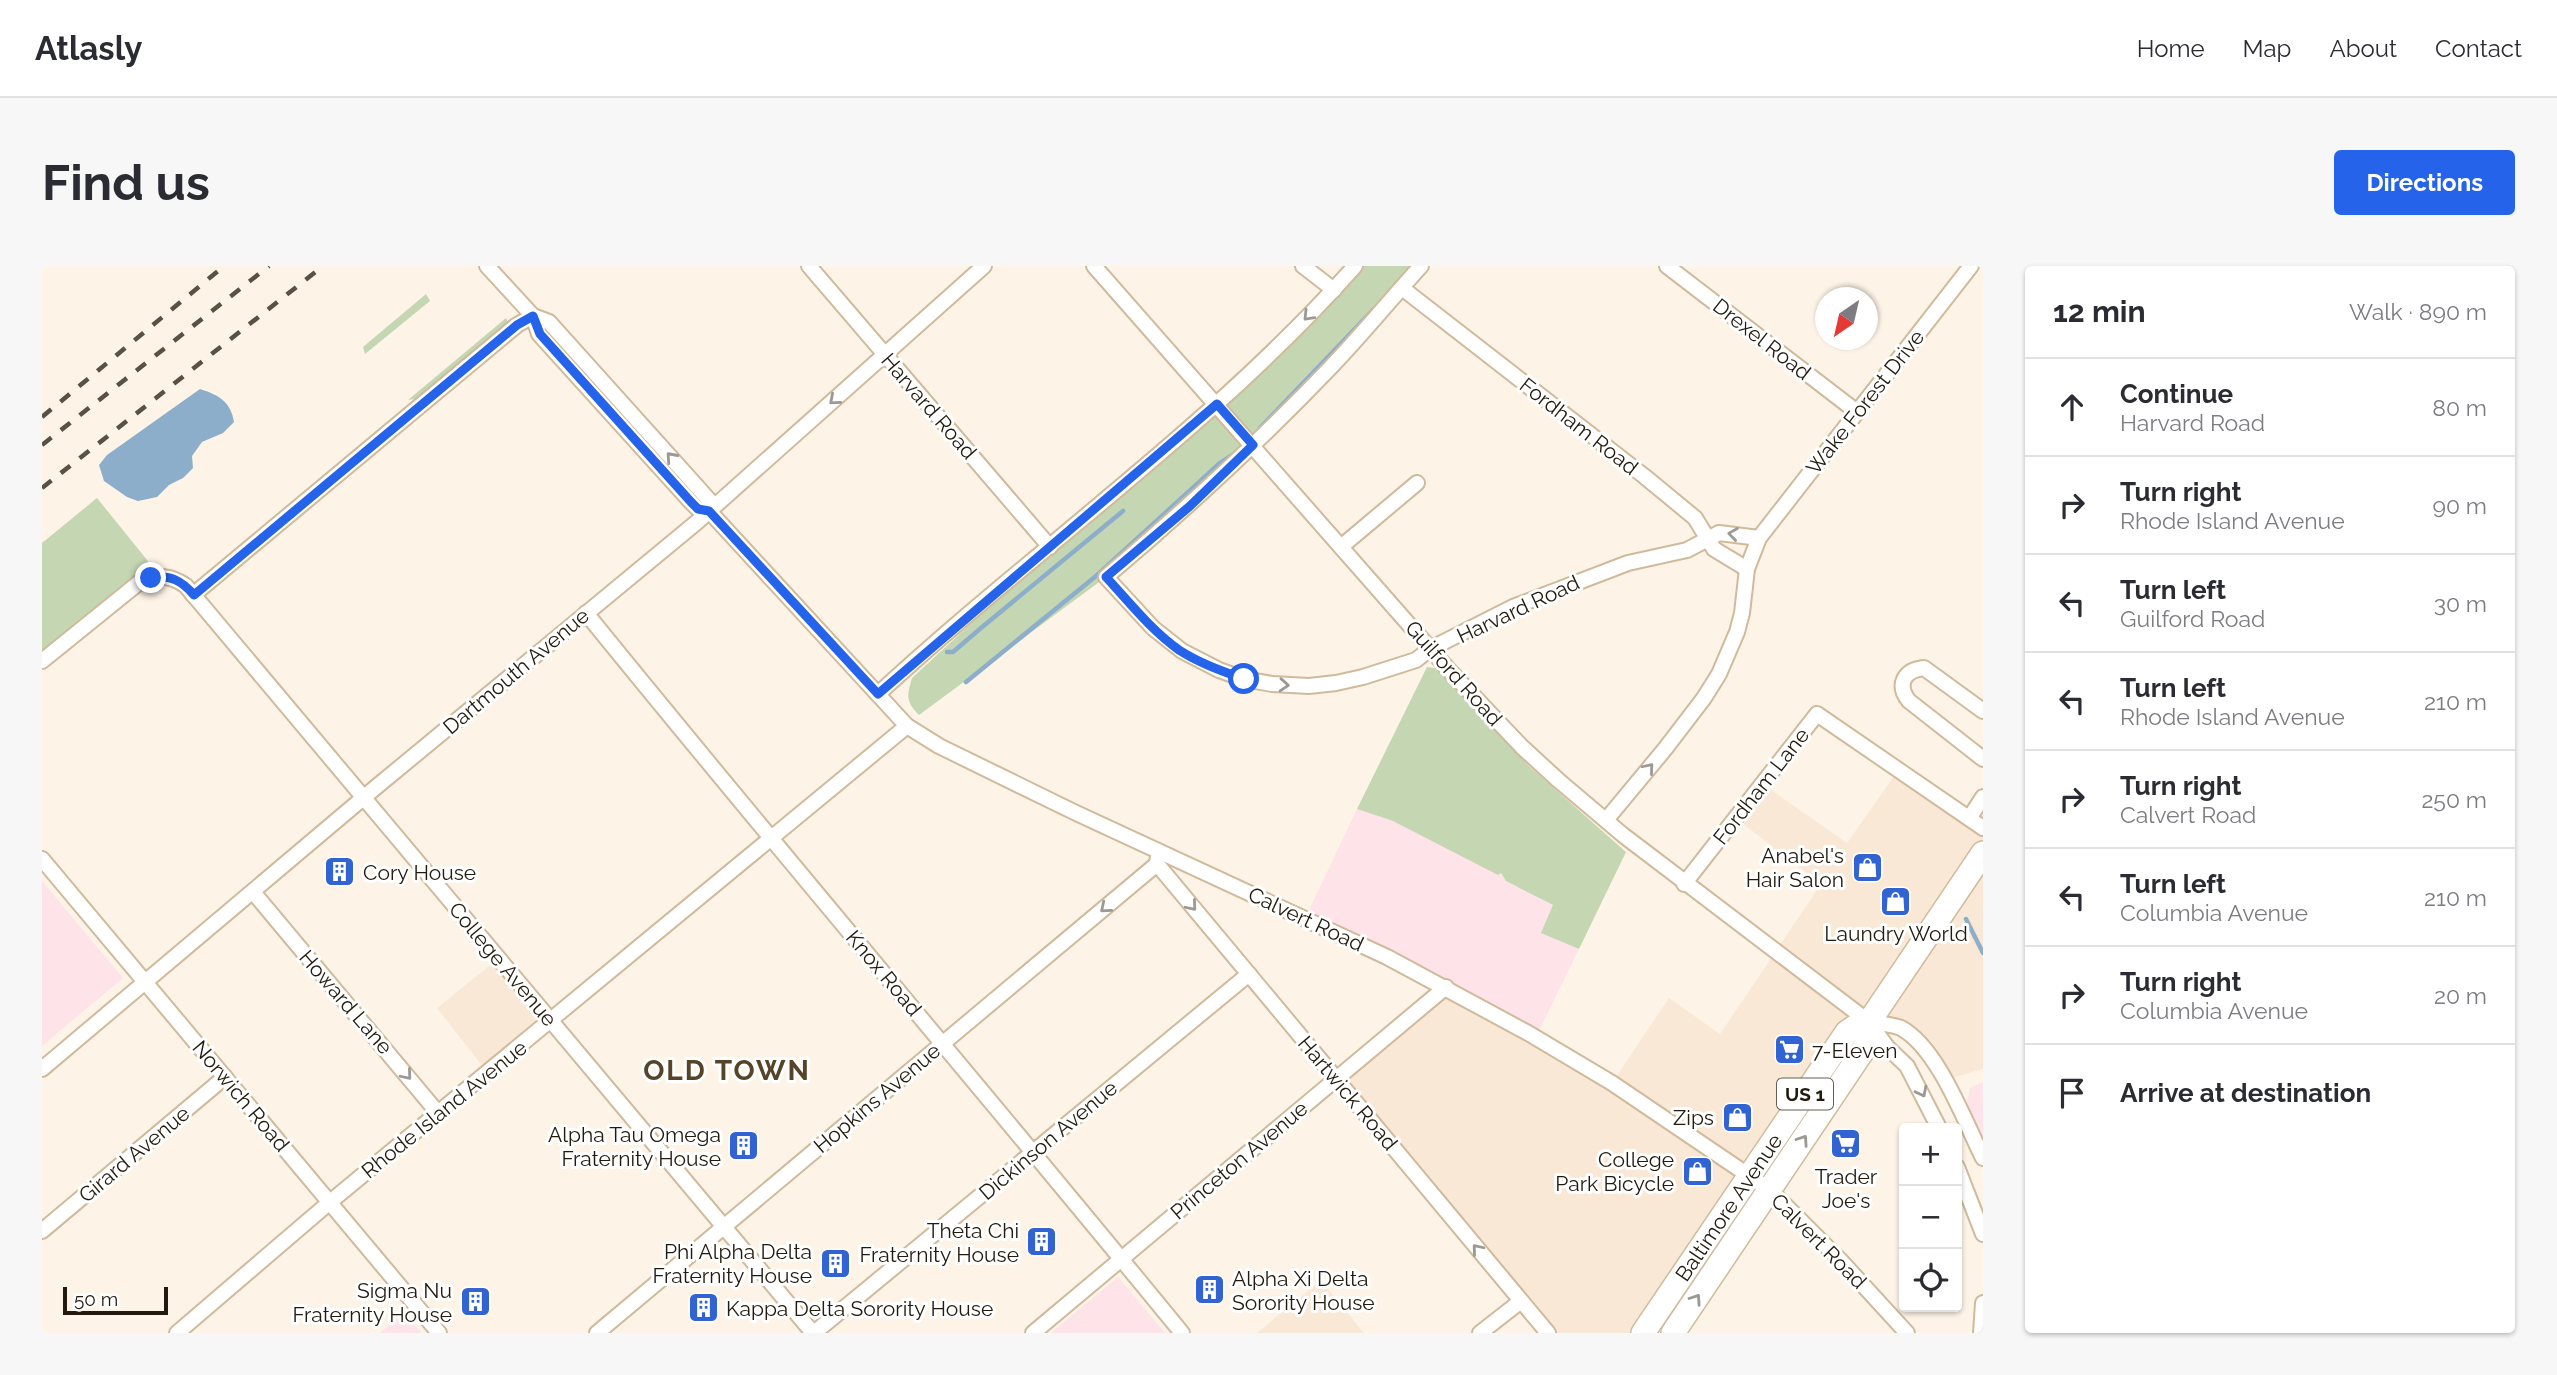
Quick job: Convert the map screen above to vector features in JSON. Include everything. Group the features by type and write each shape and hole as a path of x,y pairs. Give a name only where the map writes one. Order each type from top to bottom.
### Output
{"main road":[{"name":"Baltimore Avenue","path":"1673,1333 1866,1047 1869,1022 1983,853"},
{"name":"Baltimore Avenue","path":"1643,1333 1847,1032 1859,1024 1869,1022"}],"street":[{"name":"Calvert Road","path":"488,266 533,316 540,334 691,502 698,509 709,511 907,726 939,746 1158,857 1387,957 1612,1083 1770,1190 1841,1261 1907,1333"},
{"name":"Harvard Road","path":"809,266 1050,547"},
{"name":"Dartmouth Avenue","path":"42,1069 709,511 984,266"},
{"name":"Guilford Road","path":"1094,266 1430,649 1522,747 1684,884 1869,1022"},
{"path":"1303,266 1334,290"},
{"path":"878,694 1217,404 1283,343 1355,266"},
{"path":"1253,445 1330,368 1421,266"},
{"name":"Drexel Road","path":"1667,266 1857,412"},
{"name":"Wake Forest Drive","path":"1747,569 1759,538 1971,266"},
{"name":"Fordham Road","path":"1402,288 1654,484 1695,518 1708,538"},
{"path":"194,595 517,325 533,316"},
{"name":"Harvard Road","path":"1253,445 1190,506 1106,577 1153,628 1182,651 1244,679 1291,686 1336,683 1416,660 1430,649 1513,607 1563,586 1628,563 1687,550 1708,538"},
{"path":"1342,546 1417,483"},
{"path":"1606,820 1665,749 1719,674 1737,632 1742,614 1747,569 1714,549 1708,538 1719,533 1759,538"},
{"name":"College Avenue","path":"42,661 141,581 169,576 186,586 813,1333"},
{"name":"Knox Road","path":"586,613 770,839 943,1043 1182,1333"},
{"path":"1983,711 1924,668 1915,669 1904,678 1902,686 1909,701 1983,759"},
{"name":"Fordham Lane","path":"1684,884 1817,714 1983,828"},
{"name":"Rhode Island Avenue","path":"177,1333 330,1202 907,726"},
{"path":"1970,817 1983,797"},
{"name":"Hartwick Road","path":"1158,857 1249,974 1548,1333"},
{"name":"Hopkins Avenue","path":"597,1333 943,1043 1158,857"},
{"name":"Norwich Road","path":"42,859 439,1333"},
{"name":"Howard Lane","path":"253,892 438,1113"},
{"name":"Dickinson Avenue","path":"813,1333 1249,974"},
{"name":"Princeton Avenue","path":"1033,1333 1446,988"},
{"path":"1869,1022 1887,1047 1907,1066 1936,1123"},
{"path":"1869,1022 1899,1027 1929,1055 1945,1080 1983,1158"},
{"name":"Girard Avenue","path":"42,1231 225,1077"},
{"path":"1962,1178 1983,1234"},
{"path":"1480,1333 1521,1301"},
{"path":"1980,1333 1983,1303"}],"shaded area":[{"path":"1899,769 1983,828 1983,1069 1945,1080 1904,1030 1859,1024 1643,1333 1548,1333 1336,1079 1446,987 1612,1083 1669,998 1720,1034 1821,884 1738,820 1764,785 1847,843"},
{"path":"1409,801 1499,870 1506,881 1554,905 1542,933 1579,949 1539,1031 1411,960 1308,912 1357,809 1387,819"},
{"path":"42,881 123,978 42,1046"},
{"path":"499,958 550,1022 487,1072 437,1008"},
{"path":"1983,1082 1983,1145 1967,1101 1970,1088"},
{"path":"1118,1277 1165,1333 1051,1333"},
{"path":"1321,1280 1364,1333 1257,1333"},
{"path":"404,1313 421,1333 380,1333"}],"green space":[{"path":"1359,266 1421,266 1370,322 1106,577 919,715 908,698 912,678"},
{"path":"426,294 430,301 365,354 363,347"},
{"path":"506,318 506,326 420,398 408,400"},
{"path":"97,498 160,576 42,661 42,543"},
{"path":"1427,667 1440,669 1530,767 1626,852 1579,949 1541,933 1553,905 1506,881 1501,873 1498,875 1393,821 1357,809"}],"water":[{"path":"200,389 223,400 230,409 234,422 223,433 202,442 192,456 193,468 183,478 169,485 157,497 138,501 127,497 104,481 99,465 107,455"}],"waterway":[{"path":"1260,428 1373,310"},
{"path":"966,682 1096,576 1220,463 1238,451"},
{"path":"947,652 953,652 1123,511"},
{"path":"1966,919 1983,953"}],"railway":[{"path":"42,417 224,266"},
{"path":"42,445 269,266"},
{"path":"42,488 323,266"}],"place":[{"name":"Anabel's Hair Salon","path":"1867,867"},
{"name":"Cory House","path":"340,872"},
{"name":"Laundry World","path":"1896,901"},
{"name":"7-Eleven","path":"1789,1050"},
{"name":"Zips","path":"1737,1117"},
{"name":"Trader Joe's","path":"1846,1144"},
{"name":"Alpha Tau Omega Fraternity House","path":"744,1146"},
{"name":"College Park Bicycle","path":"1697,1171"},
{"name":"Theta Chi Fraternity House","path":"1042,1242"},
{"name":"Phi Alpha Delta Fraternity House","path":"835,1263"},
{"name":"Alpha Xi Delta Sorority House","path":"1209,1290"},
{"name":"Sigma Nu Fraternity House","path":"475,1302"},
{"name":"Kappa Delta Sorority House","path":"703,1308"}],"district":[{"name":"OLD TOWN","path":"727,1070"}],"route":[{"path":"151,578 169,576 186,586 194,595 517,325 533,316 540,334 691,502 698,509 709,511 878,694 1217,404 1253,445 1190,506 1106,577 1153,628 1182,651 1244,679"}]}
